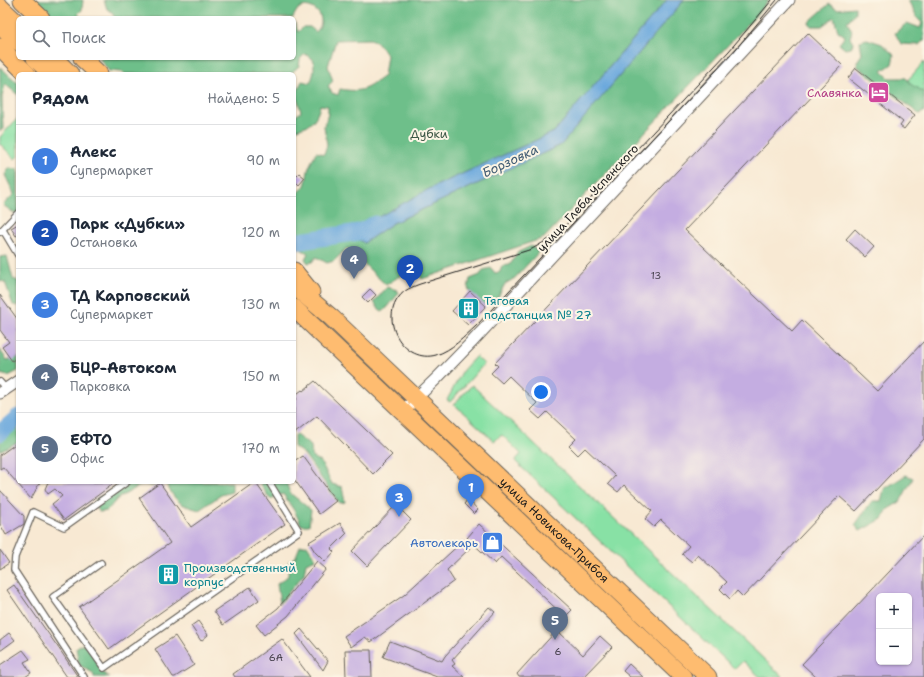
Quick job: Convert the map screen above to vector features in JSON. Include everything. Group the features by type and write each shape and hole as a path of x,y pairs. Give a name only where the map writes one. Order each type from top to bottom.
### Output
{"main road":[{"path":"22,0 39,16"},
{"path":"0,7 16,22"},
{"path":"0,26 16,40"},
{"path":"0,47 25,72"},
{"path":"37,60 49,72"},
{"path":"56,60 68,72"},
{"path":"84,60 97,72"},
{"path":"296,273 332,318"},
{"name":"улица Новикова-Прибоя","path":"296,288 332,318 708,677"},
{"name":"улица Новикова-Прибоя","path":"296,310 684,677"}],"street":[{"name":"улица Глеба Успенского","path":"402,411 438,378 471,343 789,0"},
{"path":"2,388 16,382"}],"lane":[{"path":"16,215 2,231 16,252"},
{"path":"84,677 14,570 15,557 33,512 64,527 125,484"},
{"path":"101,563 53,597 104,668 299,531 271,484"}],"green space":[{"path":"36,0 83,0 82,10 78,14 80,16 48,16 37,6"},
{"name":"Дубки","path":"104,0 667,0 554,132 429,189 364,243 393,223 561,145 684,0 769,0 751,21 544,238 422,279 413,267 386,285 347,248 334,261 327,263 316,257 312,262 308,263 305,259 308,253 296,247 296,193 306,184 309,167 316,152 324,154 327,145 324,126 328,114 328,106 320,105 319,111 313,121 296,130 296,116 301,112 296,93 302,81 310,83 314,71 313,59 305,54 300,59 299,66 292,72 122,72 109,71 101,60 296,60 296,26 298,32 303,27 310,27 316,32 320,26 321,20 317,11 312,8 303,7 298,9 294,16 114,16 112,12 107,9","holes":["370,39 378,43 387,55 384,76 373,84 359,90 340,89 338,95 332,93 328,86 333,81 328,66 336,40"]},
{"path":"908,0 924,0 924,40 919,45 901,44 895,33 907,23 920,28 922,23 917,18"},
{"path":"829,4 837,9 855,7 855,13 847,22 852,31 850,38 853,43 851,48 845,49 839,44 845,36 838,31 834,17 822,26 811,26 809,22"},
{"path":"867,39 882,44 894,55 892,64 882,71 889,78 906,78 913,86 924,93 924,112 919,114 857,66 858,60 862,54 860,41"},
{"path":"924,62 924,99 906,82"},
{"path":"0,67 16,81 16,93 5,84 2,97 3,129 0,131"},
{"path":"16,120 15,159 0,144 0,137"},
{"path":"9,168 16,169 16,215 3,205 14,194 5,175"},
{"path":"531,246 538,251 537,254 515,278 505,284 498,297 487,305 477,302 468,288 470,279 480,275 483,270 491,268 495,273 500,272 502,266 510,265 518,252"},
{"path":"7,256 13,279 16,280 16,306 13,305 5,282 0,281 0,257"},
{"path":"387,287 397,290 399,293 387,308 382,311 374,302"},
{"path":"0,350 7,360 16,358 16,372 8,376 0,374"},
{"path":"476,356 484,364 450,402 447,400 463,370"},
{"path":"472,385 783,677 760,677 743,661 735,669 515,461 521,454 502,435 494,441 454,404"},
{"path":"16,426 16,443 0,451 0,439"},
{"path":"296,435 311,446 312,457 321,462 332,484 342,487 345,502 339,503 304,454 296,448"},
{"path":"906,475 913,478 900,502 888,509 882,519 860,531 855,525 872,501 881,501 884,489"},
{"path":"120,484 143,484 117,499 107,511 99,512 94,503 97,498 109,493"},
{"path":"143,484 156,484 152,486"},
{"path":"166,484 232,484 232,492 221,495 199,510 182,504 172,494"},
{"path":"260,484 287,484 290,493 311,510 309,525 301,525 295,512 283,494 270,499"},
{"path":"307,545 316,559 306,563 304,574 280,603 277,584 288,576 289,561 296,556 300,546"},
{"path":"80,645 88,645 103,673 110,677 94,677 93,673 79,665 76,648"}],"water":[{"path":"667,0 684,0 561,145 393,223 364,243 354,236 353,231 429,189 554,132"}],"building":[{"path":"808,33 842,65 685,230 792,331 802,320 877,391 924,341 924,439 856,511 839,496 743,597 737,591 730,599 720,589 727,582 698,555 692,562 682,554 689,546 661,520 654,527 645,519 652,511 624,485 618,492 608,484 615,476 585,448 578,455 569,446 576,439 547,412 540,419 530,410 537,403 509,376 502,383 491,373 498,366 495,363"},
{"name":"Славянка","path":"856,68 915,115 904,129 900,126 903,122 848,78"},
{"path":"299,173 305,178 299,185 296,182 296,176"},
{"path":"16,225 16,236 11,228"},
{"path":"855,229 874,247 865,257 846,239"},
{"path":"370,289 376,295 368,303 362,297"},
{"name":"Тяговая подстанция № 27","path":"470,291 486,306 468,325 452,311"},
{"path":"0,295 16,317 16,358 12,361 2,347 9,342 0,330"},
{"path":"315,381 392,455 373,474 317,416 296,432 296,394 302,390 303,391"},
{"path":"16,443 16,482 3,467 0,469 0,455"},
{"path":"303,456 336,501 319,514 296,482 296,461"},
{"path":"18,484 39,484 31,499"},
{"path":"47,484 113,484 64,520 52,504 62,496 55,489 48,494 45,489"},
{"name":"Производственный корпус","path":"161,484 191,527 252,484 256,484 285,524 109,649 79,607 170,543 139,498"},
{"path":"0,490 24,516 24,524 6,535 0,524"},
{"path":"468,499 478,510 474,514 464,504"},
{"path":"396,505 411,520 367,566 352,551"},
{"path":"340,523 347,533 331,549 334,552 325,562 315,552 309,542"},
{"path":"479,524 572,610 565,617 501,557 495,564 467,538"},
{"path":"924,535 924,677 816,677 802,664"},
{"path":"463,541 470,548 447,570 454,581 371,642 365,637 351,647 344,636 404,595"},
{"path":"0,550 9,563 0,569"},
{"path":"317,561 326,569 288,616 264,635 256,625 278,608"},
{"path":"14,585 78,677 67,677 7,590"},
{"path":"250,587 259,600 223,625 214,611"},
{"path":"489,607 495,612 452,660 455,664 452,666 464,677 437,677 383,657 390,641 442,661"},
{"path":"198,621 208,635 201,641 191,626"},
{"path":"301,629 328,661 323,670 296,634"},
{"path":"557,630 583,655 600,636 612,647 583,677 519,677 517,674"},
{"path":"9,633 15,640 0,651 0,640"},
{"path":"175,636 194,665 173,677 155,649"},
{"path":"282,639 310,677 235,677 233,674"},
{"path":"23,650 30,659 24,662 31,673 25,677 0,677 0,665"},
{"path":"345,650 371,650 372,677 346,677"},
{"path":"629,664 643,677 630,677 623,671"}],"waterway":[{"name":"Борзовка","path":"296,242 359,232 375,224"},
{"name":"Борзовка","path":"0,433 16,419"}],"tram line":[{"path":"772,0 729,51 561,230 551,238 532,249 420,284 403,292 394,307 392,318 398,339 405,347 414,353 425,356 436,355 453,347 476,326 731,55 777,0"}],"place":[{"name":"Славянка","path":"878,93"},
{"name":"БЦР-Автоком","path":"354,279"},
{"name":"Парк «Дубки»","path":"410,288"},
{"name":"Тяговая подстанция № 27","path":"469,308"},
{"name":"Алекс","path":"471,507"},
{"name":"ТД Карповский","path":"399,517"},
{"name":"Автолекарь","path":"493,543"},
{"name":"Производственный корпус","path":"169,575"},
{"name":"ЕФТО","path":"555,640"}]}
